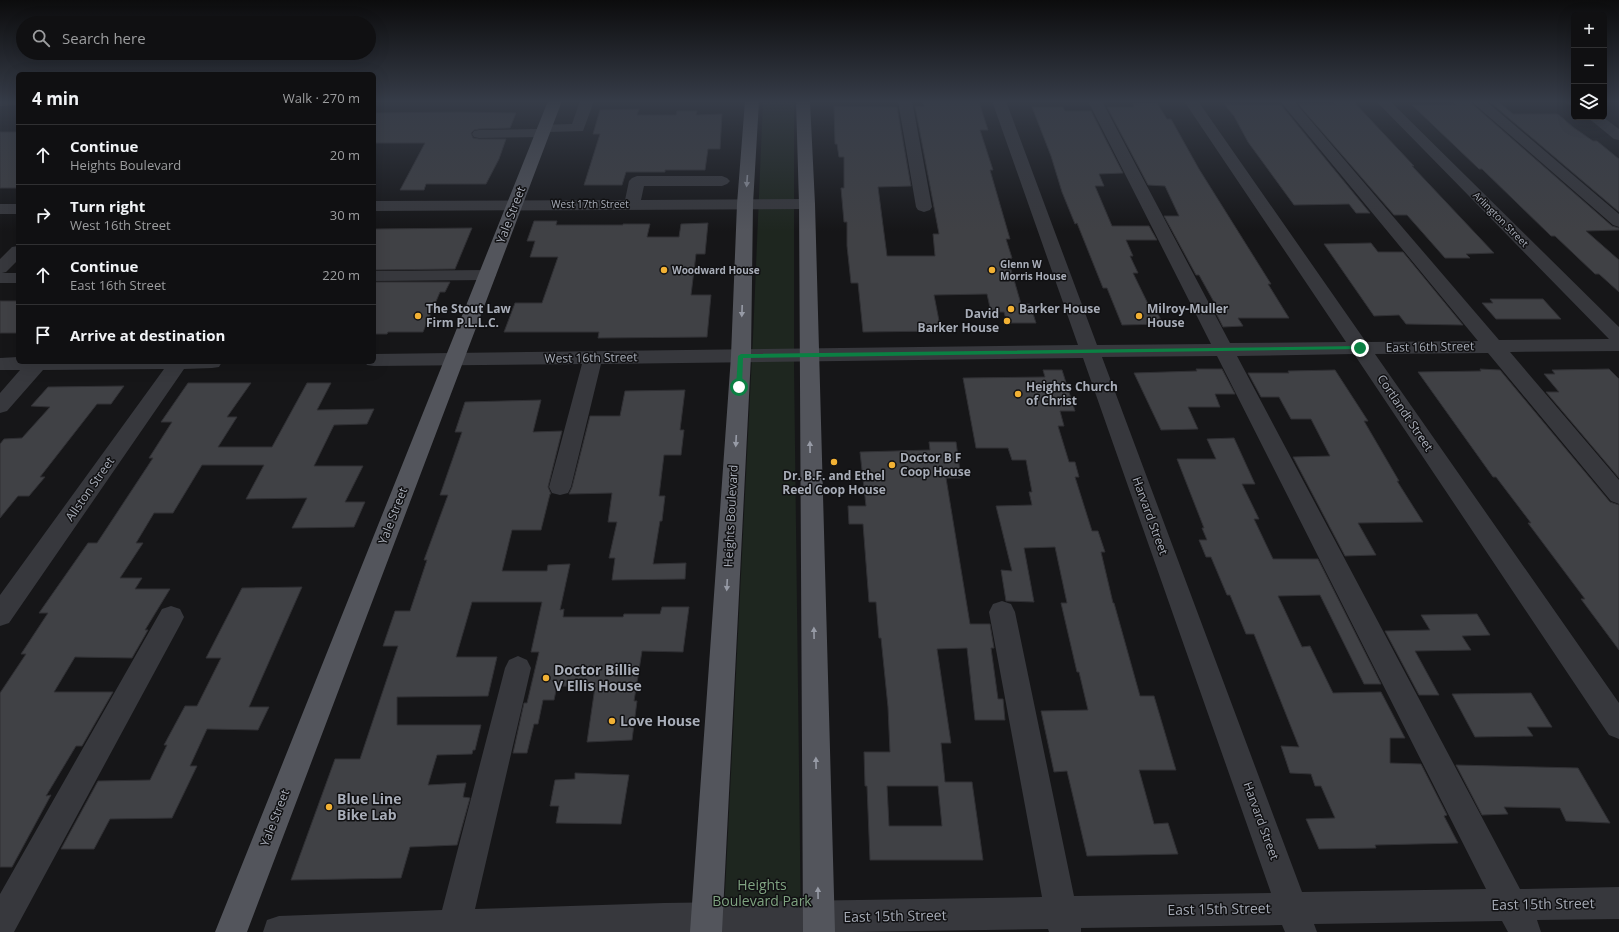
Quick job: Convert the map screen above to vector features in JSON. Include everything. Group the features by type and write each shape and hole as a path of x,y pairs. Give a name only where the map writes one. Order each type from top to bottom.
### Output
{"main road":[{"name":"Yale Street","path":"231,932 538,144"},
{"name":"Heights Boulevard","path":"706,925 741,356 745,204 749,144"},
{"path":"805,144 807,204 819,925"}],"street":[{"path":"913,144 924,207"},
{"name":"Harvard Street","path":"1015,144 1297,920"},
{"path":"1118,144 1525,932"},
{"name":"Cortlandt Street","path":"1221,144 1619,726"},
{"path":"1324,144 1619,495"},
{"name":"Arlington Street","path":"1426,144 1619,338"},
{"path":"1529,144 1619,222"},
{"path":"632,204 637,181 722,181"},
{"name":"West 17th Street","path":"376,206 514,204 807,204"},
{"path":"0,209 16,209"},
{"path":"0,268 16,253"},
{"path":"376,276 487,275"},
{"path":"0,278 16,278"},
{"name":"East 16th Street","path":"809,355 1619,345"},
{"name":"West 16th Street","path":"376,360 809,355"},
{"path":"560,487 594,358"},
{"path":"0,364 37,364"},
{"path":"0,406 37,364"},
{"name":"Allston Street","path":"0,615 178,364"},
{"path":"1002,612 1063,922"},
{"path":"0,926 170,617"},
{"path":"454,929 518,668"},
{"name":"East 15th Street","path":"279,932 706,925 1297,920 1511,904 1619,903"}],"green space":[{"name":"Heights Boulevard Park","path":"761,144 794,144 794,365 801,932 723,932"}],"building":[{"path":"0,144 16,144 16,188 0,188"},
{"path":"424,144 504,144 499,159 486,184 426,184 424,190 400,190"},
{"path":"597,144 720,144 720,149 708,149 705,170 626,172 622,185 584,185"},
{"path":"837,144 904,144 911,186 878,187 887,256 935,256 933,234 939,234 922,144 985,144 993,170 990,170 1010,239 1006,239 1012,258 1008,259 1021,304 1030,304 1036,323 1007,323 1004,312 991,312 987,294 934,295 941,331 863,332 858,283 851,283 847,246 847,222 844,222 841,188 844,188 844,157 839,157"},
{"path":"1047,144 1108,144 1123,173 1099,174 1104,186 1095,186 1112,226 1149,226 1157,240 1126,240 1133,256 1130,256 1138,273 1133,273 1150,308 1155,308 1163,324 1122,325 1107,288 1103,288 1077,223 1075,224 1062,192"},
{"path":"1127,144 1185,144 1271,284 1268,284 1289,318 1238,318 1243,326 1223,327 1215,311 1219,311 1199,275 1196,275 1164,216 1179,216 1165,186 1148,185"},
{"path":"1250,144 1314,144 1370,213 1356,213 1349,204 1294,205"},
{"path":"1333,144 1394,144 1414,166 1412,166 1494,253 1466,254 1470,258 1445,258 1407,215 1394,215"},
{"path":"1453,144 1519,144 1612,226 1619,228 1619,230 1586,231 1619,260 1619,292 1599,274 1595,274 1555,236 1551,236 1482,169 1479,169"},
{"path":"1540,144 1601,144 1619,159 1619,212"},
{"path":"534,221 557,221 556,225 650,224 647,237 679,237 681,224 708,223 705,254 696,254 691,295 711,295 707,337 598,338 599,332 504,332 515,303 542,303 558,257 530,257 535,241 527,241"},
{"path":"472,228 455,269 376,270 376,229"},
{"path":"1371,243 1378,252 1403,252 1463,325 1406,324 1399,315 1374,316 1324,244"},
{"path":"376,282 450,282 445,292 440,292 423,332 388,332 387,334 376,334"},
{"path":"1490,299 1543,299 1561,319 1496,319 1482,303 1493,303"},
{"path":"0,301 16,301 16,333 0,333"},
{"path":"1196,369 1222,369 1235,394 1215,394 1220,407 1188,407 1198,429 1161,430 1134,373 1197,371"},
{"path":"1480,369 1500,370 1610,502 1619,505 1619,650 1581,599 1585,599 1528,523 1531,523 1496,477 1493,477 1418,372 1481,371"},
{"path":"1609,369 1619,379 1619,478 1546,392 1559,392 1544,374 1555,374 1552,370"},
{"path":"1043,370 1062,370 1075,411 1060,411 1064,426 1058,426 1069,462 1075,462 1079,477 1075,477 1092,531 1098,531 1105,552 1101,552 1113,603 1140,696 1154,696 1176,770 1139,770 1154,824 1168,823 1178,854 1087,856 1067,771 1054,772 1041,711 1088,710 1079,672 1077,672 1061,603 1067,603 1055,547 1024,548 1034,602 1006,601 1001,570 1012,571 996,506 1032,505 1029,492 1032,492 1026,460 1012,460 1008,448 976,448 963,378 1045,377"},
{"path":"1335,370 1368,421 1364,421 1399,481 1397,481 1423,522 1358,523 1376,555 1345,556 1293,457 1330,456 1311,419 1291,419 1279,397 1261,397 1248,373 1289,373 1288,371"},
{"path":"188,383 251,383 227,417 237,417 218,447 272,447 307,383 331,383 317,410 374,409 367,424 334,425 314,466 363,466 345,502 365,502 354,527 292,528 307,498 246,499 264,465 202,465 173,513 154,513 136,543 143,543 120,578 142,578 135,589 170,589 145,630 148,630 132,658 75,657 54,692 113,692 82,746 76,746 46,796 51,795 12,867 0,867 0,693 26,654 21,654 48,613 39,613 88,543 97,543 153,458 149,458 172,422 161,422"},
{"path":"124,386 111,404 97,404 40,477 45,477 29,496 18,496 0,518 0,444 4,439 22,438 50,407 31,406 48,387"},
{"path":"685,390 680,430 684,430 681,455 664,455 659,496 665,496 662,521 660,521 653,564 686,563 685,579 612,580 615,558 609,558 617,522 608,522 612,493 569,494 590,416 620,416 625,391"},
{"path":"541,400 533,432 562,431 548,487 551,494 541,530 512,530 502,571 547,571 548,565 570,564 560,610 564,609 563,617 623,617 624,614 660,614 662,607 689,607 683,652 642,651 634,701 637,701 632,740 587,742 595,687 557,686 554,700 543,700 538,724 534,724 527,753 513,753 524,703 527,703 539,652 531,652 542,602 472,602 456,657 497,657 488,696 397,697 397,725 481,725 475,750 473,750 472,754 437,755 428,785 466,783 463,797 470,798 457,845 410,847 401,878 291,880 335,759 360,759 398,646 383,646 395,611 410,611 427,560 424,560 448,495 440,495 462,432 455,432 465,402"},
{"path":"1234,438 1255,484 1242,484 1259,519 1254,519 1273,559 1318,559 1381,684 1364,684 1320,595 1278,596 1302,647 1310,646 1333,693 1381,692 1405,738 1390,738 1390,763 1421,764 1447,815 1444,816 1458,843 1375,845 1376,848 1319,849 1306,819 1335,818 1321,786 1315,786 1311,774 1290,773 1281,746 1299,747 1254,634 1246,634 1230,595 1227,595 1211,557 1206,557 1199,540 1207,540 1202,528 1204,528 1177,459 1216,459 1207,439"},
{"path":"929,442 956,442 961,478 946,478 970,624 990,624 994,648 991,648 998,699 1003,699 1005,720 975,720 967,648 937,649 951,743 941,743 945,782 972,782 983,860 870,860 864,752 890,752 888,707 876,602 869,602 863,524 849,524 848,506 866,506 860,452 930,450","holes":["887,786 938,786 942,826 889,826"]},
{"path":"302,587 249,707 269,707 258,730 207,729 190,766 197,766 172,818 110,819 94,849 61,849 98,781 150,780 167,745 164,745 185,706 197,706 221,658 206,658 242,588"},
{"path":"1477,614 1490,635 1462,636 1471,650 1415,651 1439,695 1419,695 1385,631 1430,630 1421,615"},
{"path":"1531,693 1552,727 1527,727 1533,736 1475,737 1452,694"},
{"path":"1456,765 1578,768 1610,823 1566,821 1560,808 1504,807 1508,814 1482,815"},
{"path":"575,773 629,775 621,824 556,823 559,806 550,806 555,780 575,779"}],"place":[{"name":"Woodward House","path":"664,270"},
{"name":"Glenn W Morris House","path":"992,270"},
{"name":"Barker House","path":"1011,309"},
{"name":"The Stout Law Firm P.L.L.C.","path":"418,316"},
{"name":"Milroy-Muller House","path":"1139,316"},
{"name":"David Barker House","path":"1007,321"},
{"name":"Heights Church of Christ","path":"1018,394"},
{"name":"Dr. B.F. and Ethel Reed Coop House","path":"834,462"},
{"name":"Doctor B F Coop House","path":"892,465"},
{"name":"Doctor Billie V Ellis House","path":"546,678"},
{"name":"Love House","path":"612,721"},
{"name":"Blue Line Bike Lab","path":"329,807"}],"route":[{"path":"739,387 741,356 1360,348"}]}
